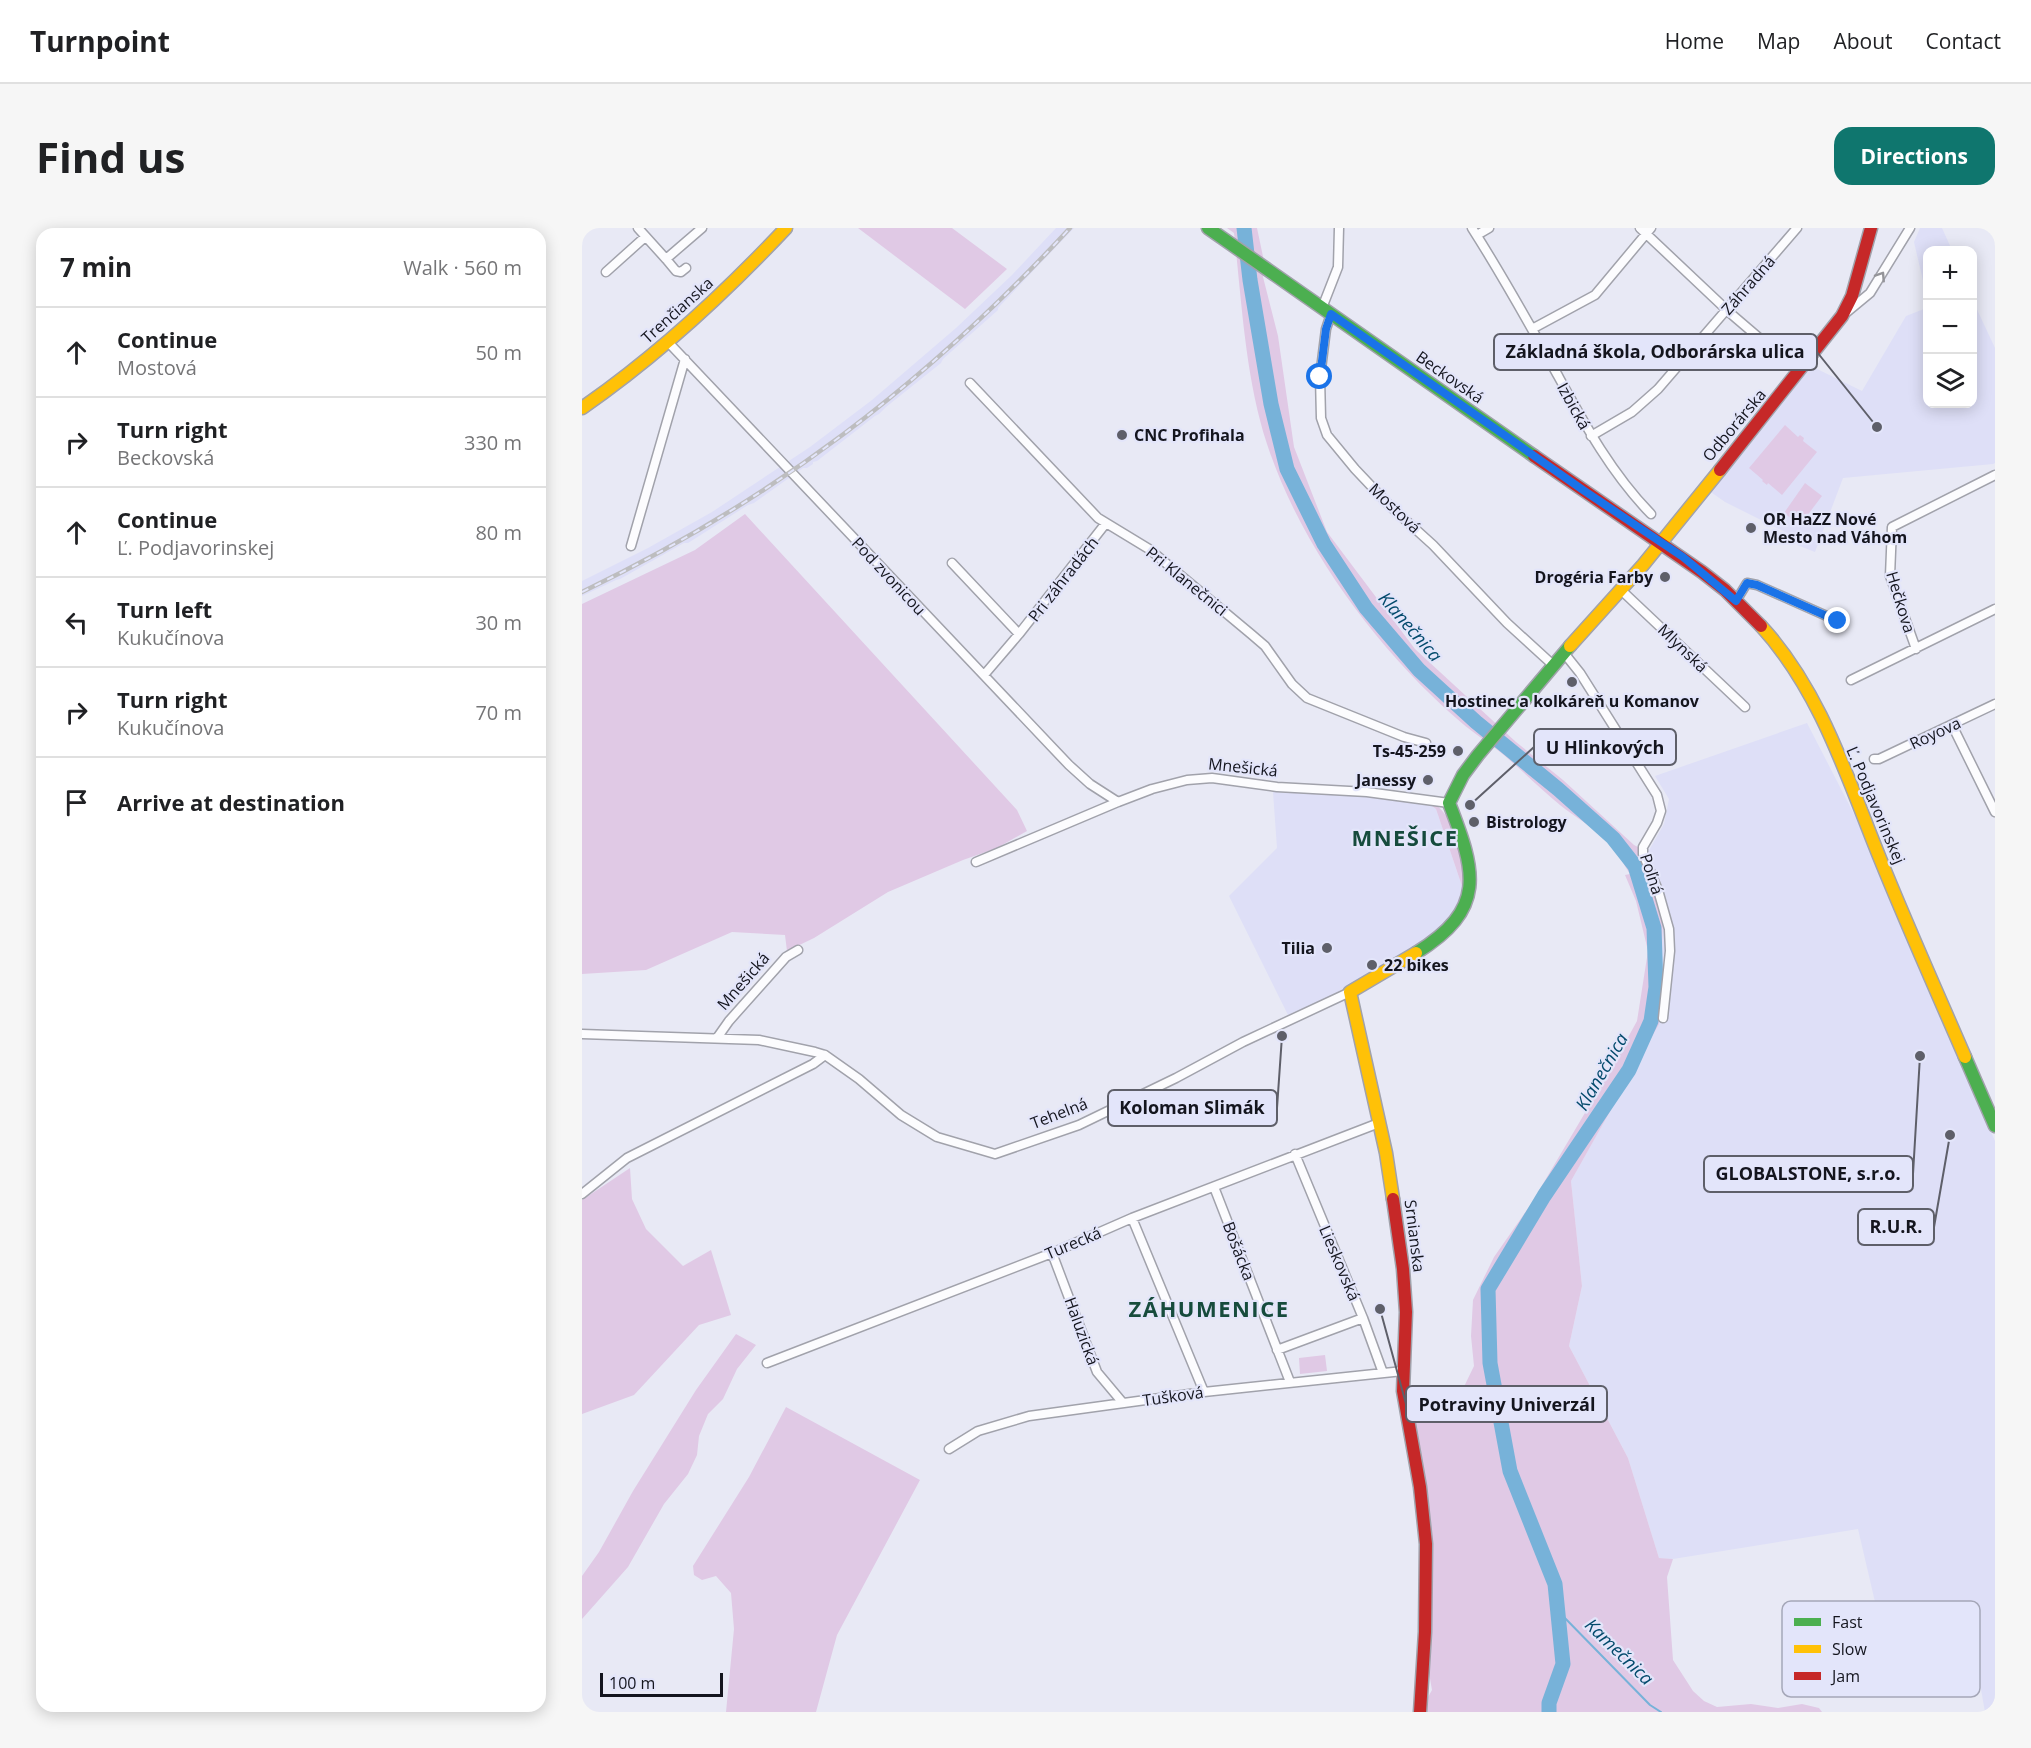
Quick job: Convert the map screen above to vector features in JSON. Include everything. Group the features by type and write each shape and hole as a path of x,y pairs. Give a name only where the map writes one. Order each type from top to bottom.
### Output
{"main road":[{"name":"Trenčianska","path":"582,408 625,378 668,342 786,228"},
{"name":"Beckovská","path":"1208,228 1661,543"},
{"name":"Odborárska","path":"1661,543 1842,316 1852,296 1871,228"},
{"path":"1449,803 1463,775 1478,755 1553,665 1661,543"},
{"name":"Ľ. Podjavorinskej","path":"1661,543 1683,557 1736,601 1765,630 1793,668 1813,702 1843,767 1995,1126"},
{"name":"Tehelná","path":"1350,992 1416,953 1452,927 1466,906 1472,886 1467,853 1449,803"},
{"name":"Srnianska","path":"1350,992 1391,1183 1403,1269 1406,1312 1403,1371 1405,1402 1420,1487 1426,1544 1423,1687 1420,1712"}],"street":[{"path":"638,228 676,271 681,272 686,268"},
{"path":"666,259 702,228"},
{"name":"Mostová","path":"1339,228 1338,267 1326,311 1320,377 1321,418 1327,435 1391,507 1433,545 1507,623 1553,665"},
{"path":"1475,232 1489,228"},
{"name":"Záhradná","path":"1591,436 1632,412 1658,389 1797,228"},
{"path":"1842,316 1870,293 1910,228"},
{"path":"1532,329 1595,295 1646,230 1727,309 1799,372"},
{"name":"Izbická","path":"1475,232 1591,436 1635,498 1651,514"},
{"path":"606,272 645,237"},
{"name":"Pod zvonicou","path":"668,342 1076,771 1090,784 1118,802"},
{"path":"631,546 685,359"},
{"name":"Pri Klanečnici","path":"970,383 1098,518 1149,549 1265,646 1292,684 1306,698 1404,737 1426,743"},
{"name":"Hečkova","path":"1916,649 1890,576 1892,526 1995,475"},
{"name":"Pri záhradách","path":"984,675 1106,524"},
{"name":"Pri záhradách","path":"952,563 1019,634"},
{"path":"1736,601 1747,583 1757,585 1838,621"},
{"name":"Mlynská","path":"1620,589 1745,707"},
{"path":"1851,680 1995,609"},
{"name":"Poľná","path":"1564,653 1580,673 1657,795 1661,811 1643,847 1643,854 1658,890 1669,929 1670,951 1663,1018"},
{"name":"Royova","path":"1874,759 1879,759 1995,704"},
{"path":"1952,724 1995,812"},
{"name":"Mnešická","path":"976,862 1118,802 1152,789 1187,780 1212,778 1277,787 1367,792 1449,803"},
{"name":"Mnešická","path":"717,1038 729,1021 786,957 798,950"},
{"name":"Tehelná","path":"582,1034 759,1040 825,1055 859,1079 901,1114 937,1137 996,1154 1079,1125 1176,1078 1243,1042 1350,992"},
{"path":"582,1194 627,1158 813,1064 825,1055"},
{"name":"Turecká","path":"766,1363 1052,1253 1132,1218 1379,1123"},
{"name":"Lieskovská","path":"1295,1154 1363,1318 1383,1373"},
{"name":"Bošácka","path":"1214,1187 1290,1383"},
{"path":"1132,1218 1204,1392"},
{"name":"Haluzická","path":"1052,1253 1097,1372 1123,1403"},
{"path":"1277,1350 1363,1318"},
{"name":"Tušková","path":"949,1449 978,1431 1029,1416 1204,1392 1403,1371"}],"shaded area":[{"path":"858,228 952,228 1007,269 965,309"},
{"path":"1056,228 1074,228 998,310 941,363 879,414 813,464 803,468 754,503 688,543 582,596 582,581 712,512 810,447 872,400 956,328 1012,275"},
{"path":"1227,228 1257,228 1265,266 1263,277 1278,336 1294,447 1327,532 1415,649 1516,742 1563,780 1634,845 1648,852 1664,891 1659,1024 1571,1181 1582,1286 1569,1346 1628,1458 1659,1558 1673,1559 1667,1577 1673,1660 1693,1691 1704,1701 1717,1707 1751,1704 1778,1708 1802,1704 1819,1708 1822,1712 1425,1712 1427,1699 1432,1690 1428,1667 1421,1463 1411,1399 1459,1397 1474,1366 1471,1336 1473,1300 1494,1257 1531,1204 1637,1021 1648,951 1636,901 1625,875 1630,874 1611,844 1552,798 1426,690 1370,627 1320,557 1281,482 1267,444 1249,366 1234,233"},
{"path":"1920,228 1942,228 1950,246 1923,246 1923,281 1914,242"},
{"path":"1977,309 1995,348 1995,463 1843,478 1815,552 1797,545 1799,539 1725,502 1708,490 1811,366 1862,391 1906,316 1923,310 1923,408 1977,408"},
{"path":"1785,425 1798,437 1800,435 1804,438 1803,441 1817,452 1782,495 1768,483 1767,485 1762,481 1749,468"},
{"path":"1805,483 1822,496 1800,525 1784,513"},
{"path":"745,514 1017,810 1027,831 997,848 888,892 814,938 787,951 785,935 732,932 646,970 582,974 582,604 695,550"},
{"path":"1807,723 1856,818 1995,1141 1995,1712 1985,1712 1980,1684 1980,1601 1875,1601 1858,1529 1673,1559 1659,1558 1628,1458 1569,1346 1582,1286 1571,1181 1659,1023 1664,891 1648,852 1664,824 1669,799 1655,776"},
{"path":"1273,792 1360,795 1432,806 1436,809 1463,889 1454,913 1443,928 1348,989 1288,1015 1229,896 1277,848"},
{"path":"1436,805 1443,811 1454,830 1466,865 1465,888 1454,913 1463,889 1436,809 1432,806"},
{"path":"630,1168 632,1199 646,1229 683,1266 711,1250 731,1315 699,1325 634,1395 582,1414 582,1200"},
{"path":"736,1334 756,1345 737,1369 723,1399 708,1414 699,1436 697,1455 688,1474 664,1504 628,1567 582,1619 582,1576 599,1552 633,1491 696,1390"},
{"path":"1325,1355 1327,1371 1300,1374 1299,1358"},
{"path":"786,1407 920,1480 837,1635 816,1712 726,1712 734,1629 731,1593 716,1576 702,1580 694,1575 693,1566 749,1477"}],"waterway":[{"name":"Klanečnica","path":"1244,228 1250,280 1271,404 1287,469 1324,544 1366,608 1419,670 1476,722 1558,789 1613,838 1635,866 1654,928 1656,987 1651,1021 1629,1070 1544,1196 1488,1289 1490,1363 1510,1471 1555,1584 1563,1664 1549,1703 1549,1712"},
{"name":"Kamečnica","path":"1558,1611 1650,1705 1661,1712"}],"railway":[{"path":"582,592 719,518 782,478 844,434 960,338 1016,285 1070,228"}],"traffic: fast":[{"path":"1208,228 1534,456"},
{"path":"1416,953 1439,937 1455,921 1465,904 1469,887 1469,869 1465,849 1449,803 1463,775 1570,646"},
{"path":"1965,1057 1995,1126"}],"traffic: slow":[{"path":"582,408 637,367 688,324 786,228"},
{"path":"1570,646 1643,565 1720,470"},
{"path":"1761,626 1782,651 1800,678 1830,735 1965,1057"},
{"path":"1393,1199 1386,1153 1350,992 1416,953"}],"traffic: jam":[{"path":"1720,470 1842,316 1852,296 1871,228"},
{"path":"1534,456 1702,572 1725,590 1761,626"},
{"path":"1393,1199 1403,1269 1406,1312 1403,1391 1420,1487 1426,1544 1425,1632 1420,1712"}],"place":[{"name":"Základná škola, Odborárska ulica","path":"1877,427"},
{"name":"CNC Profihala","path":"1122,435"},
{"name":"OR HaZZ Nové Mesto nad Váhom","path":"1751,528"},
{"name":"Drogéria Farby","path":"1665,577"},
{"name":"Hostinec a kolkáreň u Komanov","path":"1572,682"},
{"name":"Ts-45-259","path":"1458,751"},
{"name":"Janessy","path":"1428,780"},
{"name":"U Hlinkových","path":"1470,805"},
{"name":"Bistrology","path":"1474,822"},
{"name":"Tilia","path":"1327,948"},
{"name":"22 bikes","path":"1372,965"},
{"name":"Koloman Slimák","path":"1282,1036"},
{"name":"GLOBALSTONE, s.r.o.","path":"1920,1056"},
{"name":"R.U.R.","path":"1950,1135"},
{"name":"Potraviny Univerzál","path":"1380,1309"}],"district":[{"name":"MNEŠICE","path":"1405,838"},
{"name":"ZÁHUMENICE","path":"1209,1309"}],"route":[{"path":"1320,377 1326,329 1331,314 1683,557 1736,601 1747,583 1757,585 1838,621"}]}
